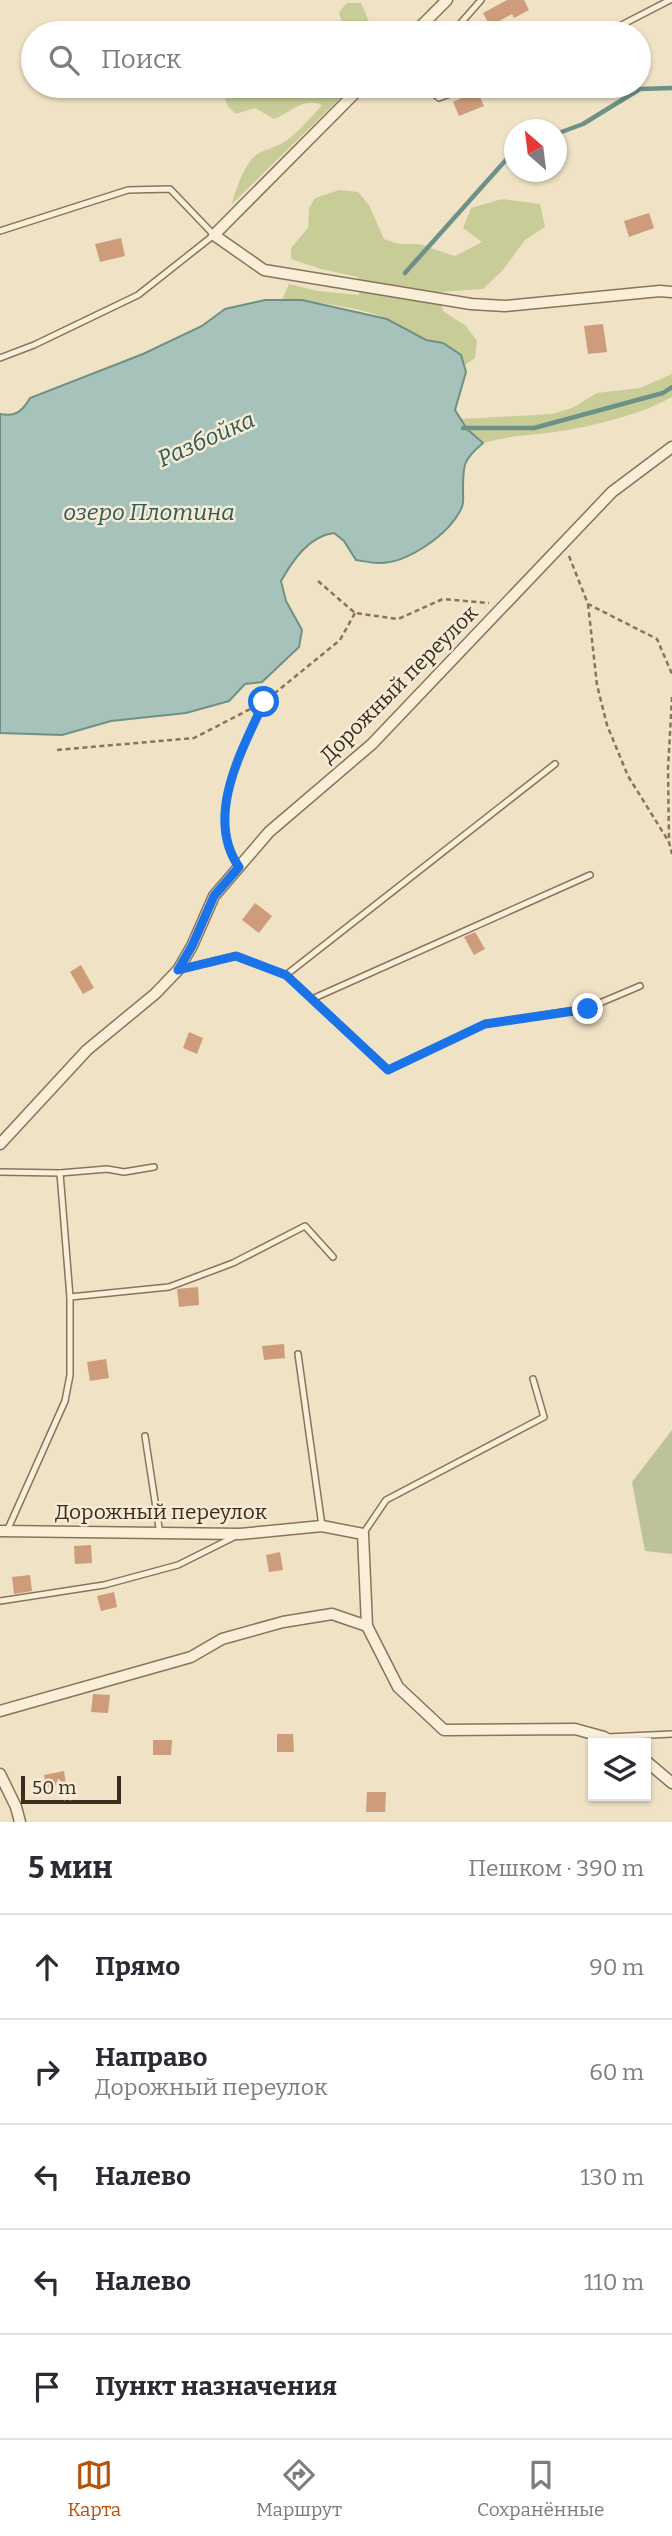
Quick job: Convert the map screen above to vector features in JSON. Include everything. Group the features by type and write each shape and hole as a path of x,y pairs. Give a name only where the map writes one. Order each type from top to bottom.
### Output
{"street":[{"path":"426,21 447,0"},
{"path":"350,98 214,235 264,270 471,304 505,306 672,292"},
{"name":"Дорожный переулок","path":"0,1144 87,1050 155,995 178,970 214,896 269,832 372,744 612,492 672,447"},
{"name":"Дорожный переулок","path":"3,1531 240,1534 322,1526 363,1534"},
{"path":"363,1534 368,1626 398,1687 444,1730 575,1729 604,1737"},
{"path":"0,1711 165,1666 191,1657 222,1639 283,1622 332,1614 368,1626"},
{"path":"651,1766 672,1783"},
{"path":"0,1774 20,1822"}],"lane":[{"path":"463,21 481,0"},
{"path":"629,21 670,0"},
{"path":"0,231 128,190 170,189 214,235 138,295 34,345 0,358"},
{"path":"286,975 555,764"},
{"path":"312,999 590,875"},
{"path":"178,970 236,956 286,975 388,1070 485,1024 588,1009 640,986"},
{"path":"0,1172 60,1173 107,1169 124,1172 154,1167"},
{"path":"3,1531 65,1401 69,1375 70,1297 60,1173"},
{"path":"70,1297 169,1287 233,1263 305,1227 333,1257"},
{"path":"298,1354 322,1526"},
{"path":"363,1534 386,1500 544,1417 533,1379"},
{"path":"145,1436 160,1534"},
{"path":"0,1601 104,1585 178,1565 240,1534"},
{"path":"604,1737 672,1734"}],"path":[{"path":"563,544 588,604 597,685 607,725 628,776 669,842"},
{"path":"318,581 355,613 398,618 443,599 506,604"},
{"path":"588,604 657,639 672,674"},
{"path":"57,750 194,738 264,702 340,640 355,613"},
{"path":"672,697 668,769 669,842 672,854"},
{"path":"239,867 229,852 224,814 237,761 264,702"}],"green space":[{"path":"347,3 361,3 369,21 342,21 339,12"},
{"path":"339,98 232,204 242,175 256,155 291,137 322,105 303,104 274,119 255,108 236,114 228,107 225,99"},
{"path":"339,190 358,192 369,205 384,239 399,244 419,244 455,256 482,242 463,228 471,208 502,199 540,204 545,227 525,240 503,270 483,289 439,292 443,311 466,326 477,341 475,358 464,366 458,354 450,348 422,338 394,321 365,311 307,301 282,300 289,284 318,291 359,295 358,277 291,259 291,248 308,228 309,208 315,198"},
{"path":"672,374 672,397 628,415 577,428 483,443 467,429 461,419 552,414 572,408 597,393 640,388"},
{"path":"672,1430 672,1554 645,1551 632,1482"}],"water":[{"name":"озеро Плотина","path":"265,300 302,300 387,319 426,340 443,343 461,355 466,372 455,410 467,429 483,443 466,463 463,474 463,503 456,517 426,546 389,562 356,560 344,541 334,533 309,544 296,557 281,581 286,601 302,630 299,647 262,682 245,684 229,701 186,713 111,721 62,735 0,733 0,414 14,414 24,407 30,398 143,354 202,326 225,309"}],"building":[{"path":"507,0 524,0 529,10 514,18 512,14 499,21 487,21 483,13"},
{"path":"461,98 480,98 484,106 459,116 453,102"},
{"path":"649,213 654,228 629,237 624,221"},
{"path":"121,238 125,256 100,262 95,244"},
{"path":"603,324 607,352 588,354 584,326"},
{"path":"255,903 272,916 259,933 242,920"},
{"path":"475,932 485,949 474,955 464,937"},
{"path":"81,965 94,988 83,994 70,972"},
{"path":"189,1032 203,1038 197,1054 183,1048"},
{"path":"198,1287 199,1305 179,1307 177,1289"},
{"path":"284,1344 285,1358 264,1360 262,1346"},
{"path":"106,1359 109,1378 90,1381 87,1362"},
{"path":"91,1545 92,1563 75,1564 74,1546"},
{"path":"280,1552 283,1570 269,1572 266,1555"},
{"path":"30,1575 32,1591 14,1594 12,1577"},
{"path":"114,1592 117,1607 101,1611 97,1596"},
{"path":"93,1694 110,1695 108,1713 91,1712"},
{"path":"277,1734 293,1734 294,1752 277,1752"},
{"path":"153,1740 172,1740 171,1755 153,1755"},
{"path":"64,1771 66,1784 46,1787 44,1775"},
{"path":"367,1792 386,1792 385,1812 366,1812"}],"waterway":[{"name":"Разбойка","path":"651,89 672,88"},
{"name":"Разбойка","path":"567,130 583,124 625,98"},
{"name":"Разбойка","path":"405,273 504,162"},
{"path":"463,428 534,428 663,393 672,387"}],"route":[{"path":"264,702 237,761 224,814 229,852 239,867 214,896 178,970 236,956 286,975 388,1070 485,1024 588,1009"}]}
